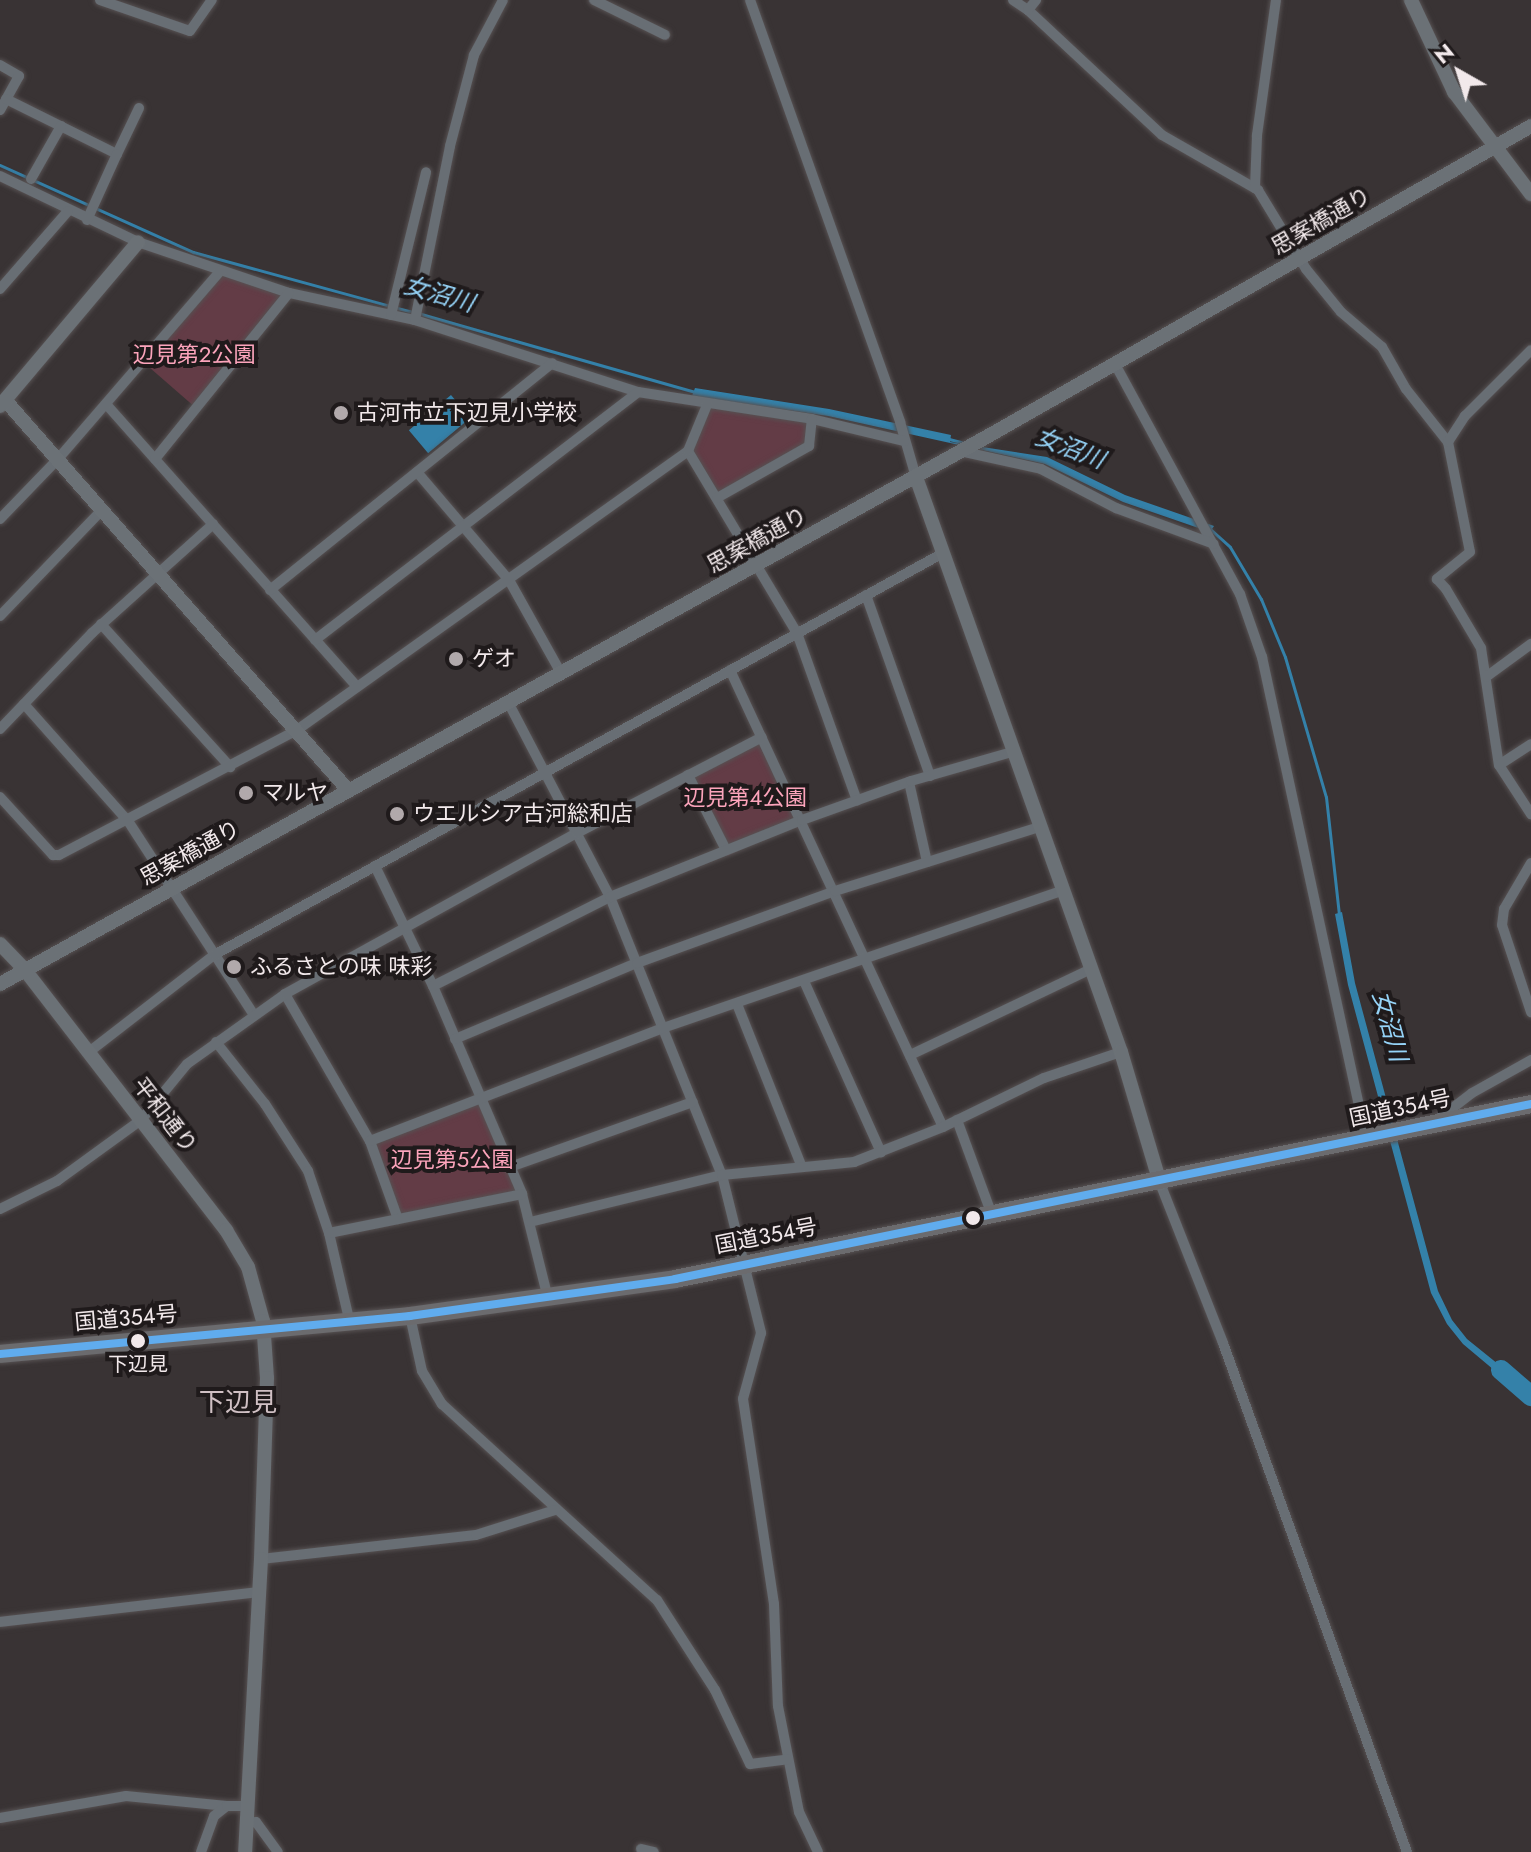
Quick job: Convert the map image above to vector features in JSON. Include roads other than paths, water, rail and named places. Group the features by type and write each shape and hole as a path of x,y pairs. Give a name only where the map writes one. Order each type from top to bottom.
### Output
{"highway":[{"name":"国道354号","path":"0,1354 350,1323 675,1279 1160,1183 1531,1104"}],"street":[{"path":"100,0 190,31 212,0"},
{"path":"415,320 474,55 503,0"},
{"path":"594,0 665,35"},
{"path":"750,0 1012,752 1121,1052 1160,1183 1223,1343 1407,1852"},
{"path":"1013,0 1028,10 1162,135 1255,188 1300,258 1341,312 1382,347 1406,389 1448,442 1470,552 1437,579 1475,636 1486,677 1499,765 1531,814"},
{"path":"1028,10 1036,0"},
{"path":"1255,188 1257,135 1276,0"},
{"path":"1411,0 1454,92 1531,194"},
{"path":"0,65 19,76 0,110"},
{"path":"6,99 117,154"},
{"path":"87,220 139,108"},
{"path":"31,179 61,126"},
{"name":"思案橋通り","path":"0,984 916,477 1531,126"},
{"path":"391,315 426,172"},
{"path":"1,178 138,242 220,271 289,293 415,320 638,392 707,405 902,432"},
{"path":"0,289 68,211"},
{"path":"413,228 433,233"},
{"path":"138,242 2,403 58,459 348,790"},
{"path":"0,519 58,459 220,271"},
{"path":"155,459 289,293"},
{"path":"1448,442 1465,416 1531,350"},
{"path":"270,590 552,363"},
{"path":"1115,364 1240,594 1262,657 1384,1136"},
{"path":"315,640 638,392"},
{"path":"106,404 357,687"},
{"path":"0,797 53,855 128,821 297,730 688,451 707,405"},
{"path":"717,498 809,446 812,419"},
{"path":"964,450 1041,469 1116,508 1211,539"},
{"path":"688,451 797,633 857,801"},
{"path":"417,472 509,580 561,673"},
{"path":"0,616 102,510"},
{"path":"0,729 101,624 213,524"},
{"path":"89,1052 214,955 943,553"},
{"path":"866,595 930,776"},
{"path":"101,624 230,767"},
{"path":"1486,677 1531,644"},
{"path":"730,670 943,1127"},
{"path":"508,702 610,897 722,1175 761,1333 743,1399 774,1604 778,1706 799,1812 818,1852"},
{"path":"24,704 128,821 254,1015"},
{"path":"0,1209 57,1181 141,1120 187,1064 285,994 577,833 762,737"},
{"path":"1499,765 1531,744"},
{"path":"433,986 610,897 726,850 909,782 1012,752"},
{"path":"688,775 726,850"},
{"path":"909,782 927,862"},
{"path":"455,1039 637,963 835,891 1039,827"},
{"path":"1531,863 1504,909 1502,925 1531,1012"},
{"path":"375,866 433,986 522,1194 548,1298"},
{"path":"370,1141 663,1028 1063,890"},
{"name":"平和通り","path":"0,944 25,970 218,1218 248,1267 263,1330 267,1378 245,1852"},
{"path":"910,1055 1091,969"},
{"path":"804,981 881,1152"},
{"path":"285,994 370,1141 398,1219"},
{"path":"737,1004 802,1167"},
{"path":"216,1042 265,1104 308,1171 329,1233 350,1323"},
{"path":"530,1222 722,1175 854,1162 943,1127 1044,1078 1121,1052"},
{"path":"1436,1126 1438,1118 1472,1093 1531,1060"},
{"path":"510,1167 693,1102"},
{"path":"957,1120 992,1216"},
{"path":"329,1233 522,1194"},
{"path":"410,1316 422,1371 442,1404 657,1600 715,1690 750,1764 788,1759"},
{"path":"261,1559 476,1535 555,1510"},
{"path":"0,1622 258,1592"},
{"path":"0,1818 126,1796 246,1806"},
{"path":"201,1852 209,1823 227,1806"},
{"path":"245,1823 256,1822 278,1852"},
{"path":"641,1849 654,1852"}],"water":[{"path":"695,388 829,409 951,435 950,442 1047,457 1125,495 1214,526 1210,532 1123,502 1045,464 828,416 692,396"},
{"path":"451,395 470,418 428,453 409,430"},
{"path":"1342,912 1355,983 1438,1291 1452,1320 1467,1339 1524,1385 1519,1391 1463,1344 1447,1324 1431,1293 1348,985 1335,914"}],"waterway":[{"name":"女沼川","path":"0,165 193,252 390,306"},
{"name":"女沼川","path":"397,308 413,312"},
{"name":"女沼川","path":"421,314 694,392"},
{"name":"女沼川","path":"949,439 965,443"},
{"name":"女沼川","path":"1209,528 1230,547 1261,599 1285,657 1326,797 1339,915"},
{"name":"女沼川","path":"1501,1370 1531,1396"}],"place":[{"name":"古河市立下辺見小学校","path":"341,413"},
{"name":"ゲオ","path":"456,659"},
{"name":"マルヤ","path":"246,793"},
{"name":"ウエルシア古河総和店","path":"397,814"},
{"name":"ふるさとの味 味彩","path":"234,967"},
{"name":"下辺見","path":"138,1341"}],"district":[{"name":"下辺見","path":"238,1403"}],"park label":[{"name":"辺見第2公園","path":"194,355"},
{"name":"辺見第4公園","path":"745,798"},
{"name":"辺見第5公園","path":"452,1160"}]}
